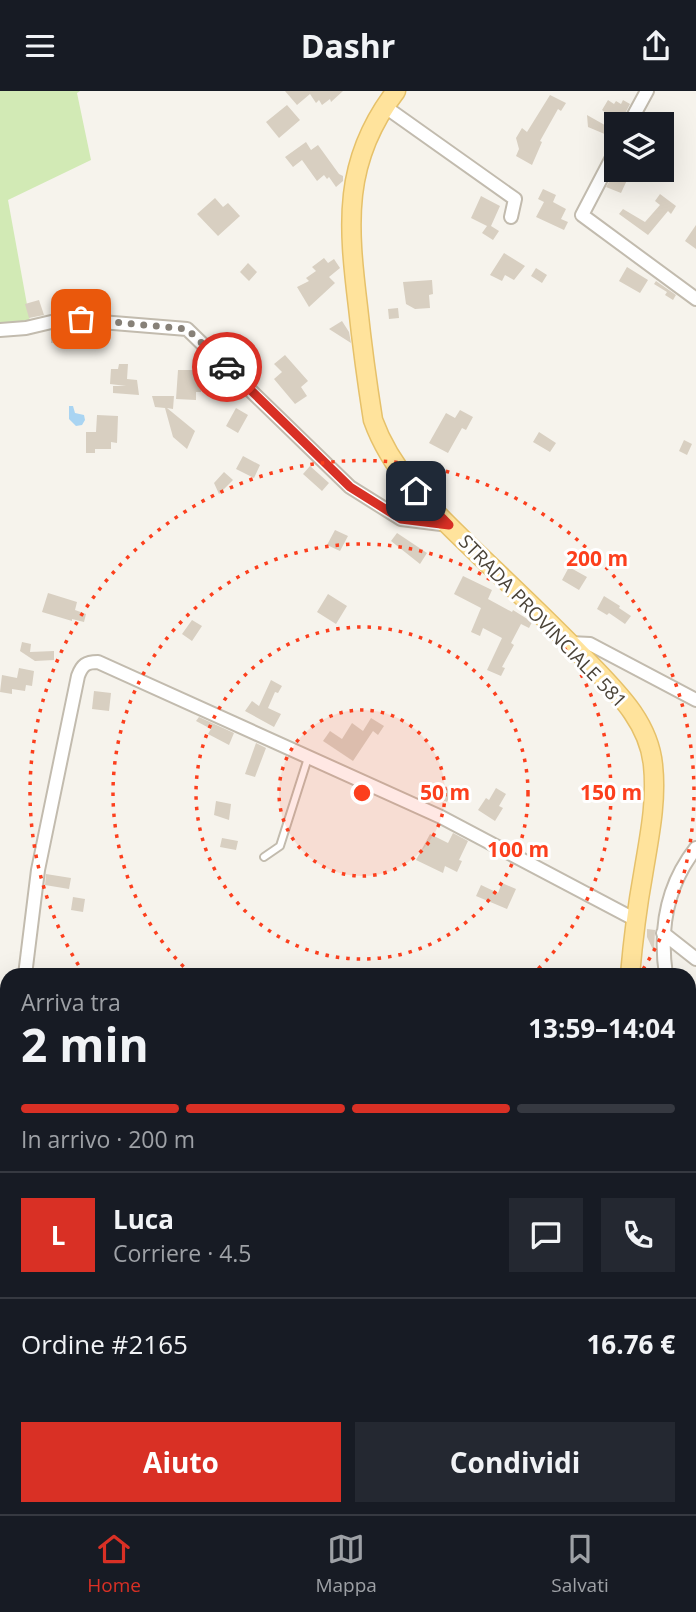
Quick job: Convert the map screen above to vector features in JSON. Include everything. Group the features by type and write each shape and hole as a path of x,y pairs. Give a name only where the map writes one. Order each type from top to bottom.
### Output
{"main road":[{"name":"STRADA PROVINCIALE 581","path":"396,91 384,106 365,145 351,199 351,252 373,420 382,444 400,473 625,701 645,733 653,763 654,804 630,968"}],"street":[{"path":"636,112 647,91"},
{"path":"384,106 514,199 512,217"},
{"path":"604,173 582,215 696,299"},
{"path":"0,330 26,328 64,319 187,329 350,487 401,519 449,525"},
{"path":"570,643 590,644 696,700"},
{"path":"26,968 38,870 82,667 89,662 98,662 441,817 636,920"},
{"path":"666,968 663,933 668,901 681,870 696,848"},
{"path":"663,933 696,960"}],"lane":[{"path":"264,857 280,846 308,758"}],"green space":[{"path":"0,91 80,91 77,93 91,160 8,200 30,321 0,323"}],"water":[{"path":"69,406 73,406 75,413 84,415 82,425 76,426 69,419"}],"building":[{"path":"285,91 343,91 331,102 330,99 322,105 319,100 316,103 310,94 297,105"},
{"path":"550,95 566,103 561,111 558,109 540,141 542,142 532,165 516,156 519,149 516,138 522,128 527,132"},
{"path":"608,100 614,104 616,101 621,104 623,100 630,104 626,112 602,110"},
{"path":"287,105 300,120 279,138 266,122"},
{"path":"587,115 604,125 604,134 588,127"},
{"path":"306,142 311,150 318,145 343,176 343,181 336,187 329,177 327,179 324,175 317,181 302,160 293,167 285,157"},
{"path":"609,182 626,182 621,193 606,187"},
{"path":"543,189 556,195 553,202 566,209 561,219 568,222 564,230 536,217 544,202 538,199"},
{"path":"660,194 676,206 671,214 668,211 648,235 619,214 623,209 645,222 660,205 655,201"},
{"path":"481,196 500,206 491,226 499,231 493,240 482,233 487,226 471,218"},
{"path":"215,198 223,207 228,203 240,216 218,236 197,214"},
{"path":"696,225 696,249 685,241"},
{"path":"504,253 525,266 514,280 505,275 502,281 490,275"},
{"path":"324,258 328,263 334,259 340,268 329,277 335,283 309,307 297,287 309,281 306,278 316,271 312,267"},
{"path":"248,263 257,272 249,281 240,272"},
{"path":"627,267 648,280 640,293 619,281"},
{"path":"536,268 547,275 542,283 531,276"},
{"path":"432,280 430,308 415,309 406,304 403,282"},
{"path":"656,281 676,295 673,300 665,295 667,292 654,284"},
{"path":"39,300 44,315 29,318 25,304"},
{"path":"398,308 399,318 389,319 388,309"},
{"path":"342,321 349,332 351,343 329,329"},
{"path":"74,329 74,344 51,343 51,331"},
{"path":"285,355 308,381 301,387 307,396 295,404 274,379 282,372 274,364"},
{"path":"119,364 128,364 127,379 137,380 139,395 113,393 113,386 126,386 110,384 111,369 118,369"},
{"path":"178,370 196,370 196,378 201,378 201,392 196,392 196,400 176,399"},
{"path":"152,396 174,396 173,409 167,408 195,431 187,449 173,437 165,408 155,407"},
{"path":"236,408 248,415 238,433 226,426"},
{"path":"460,410 473,417 466,430 462,428 448,453 429,443 446,413 455,418"},
{"path":"97,415 118,416 117,443 111,442 111,449 95,449 95,453 86,453 86,432 96,432"},
{"path":"539,432 556,443 550,452 533,442"},
{"path":"684,440 692,444 687,455 679,451"},
{"path":"243,456 260,465 254,478 236,469"},
{"path":"310,466 329,483 322,491 303,474"},
{"path":"224,472 233,480 219,494 214,483"},
{"path":"335,530 348,536 340,551 327,545"},
{"path":"397,533 427,553 420,564 391,541"},
{"path":"569,567 587,577 579,590 562,580"},
{"path":"463,576 492,590 488,599 532,622 529,628 521,624 511,643 514,645 502,667 505,668 501,676 487,670 502,638 483,628 480,636 471,632 481,608 454,594"},
{"path":"48,593 77,602 75,610 86,614 84,622 42,612"},
{"path":"328,594 347,606 336,624 317,612"},
{"path":"604,596 631,616 625,624 609,613 607,615 597,609"},
{"path":"192,620 202,626 192,641 182,634"},
{"path":"22,642 31,644 30,652 54,651 54,660 35,661 20,651"},
{"path":"19,668 34,671 32,686 26,685 25,691 12,689 12,694 0,692 2,675 17,678"},
{"path":"271,680 282,686 278,693 275,692 268,708 281,714 274,727 245,711 252,701 259,706"},
{"path":"94,691 111,693 109,711 92,709"},
{"path":"199,717 234,733 229,745 208,734 211,729 196,721"},
{"path":"371,718 384,726 378,735 373,731 353,761 323,741 330,731 342,739 352,723 363,731"},
{"path":"256,743 266,748 255,777 245,774"},
{"path":"439,784 452,791 447,802 433,796"},
{"path":"496,788 506,794 499,806 503,808 495,821 478,810 486,798 489,800"},
{"path":"216,801 231,804 229,820 214,815"},
{"path":"453,833 468,841 459,860 462,861 457,872 445,866 443,873 416,860 430,834 448,843"},
{"path":"222,838 238,841 236,850 220,847"},
{"path":"46,874 71,878 69,889 45,885"},
{"path":"502,883 516,889 507,909 476,896 481,885 498,893"},
{"path":"73,897 85,899 83,912 71,910"},
{"path":"647,929 655,930 654,952 647,937"}],"way so far":[{"path":"81,319 187,329 227,367"}],"route":[{"path":"227,367 350,487 401,519 449,525 416,491"}]}
